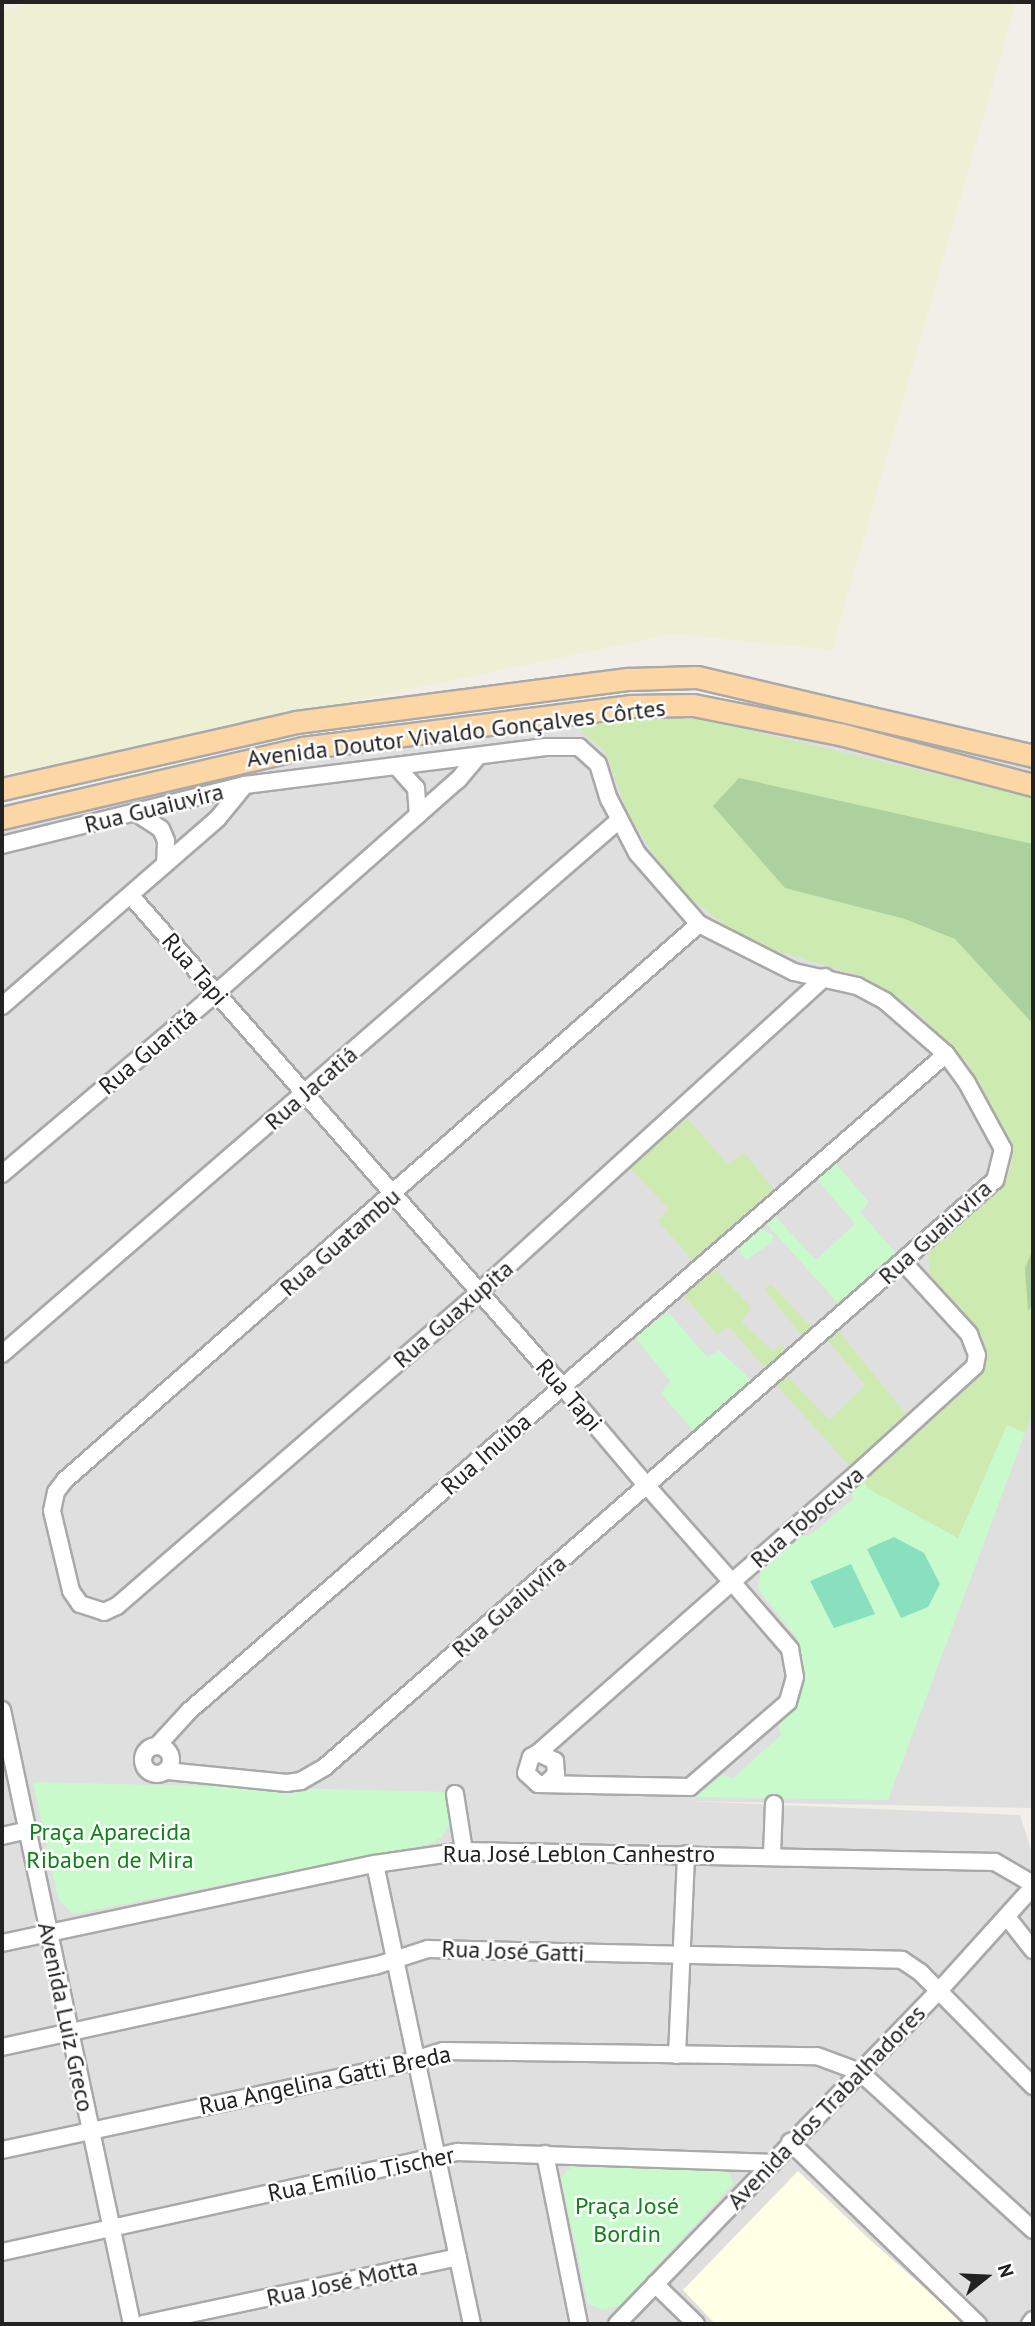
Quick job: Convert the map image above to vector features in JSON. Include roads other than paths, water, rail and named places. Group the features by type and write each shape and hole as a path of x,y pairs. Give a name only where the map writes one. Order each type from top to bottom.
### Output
{"main road":[{"name":"Avenida Doutor Vivaldo Gonçalves Côrtes","path":"2,789 296,722 629,679 697,677 1033,756"},
{"name":"Avenida Doutor Vivaldo Gonçalves Côrtes","path":"2,818 302,748 631,706 693,705 840,734 1033,785"}],"street":[{"name":"Rua Guaiuvira","path":"2,845 138,814 245,785 478,756 579,747 598,764 618,821 637,853 699,923 794,972 825,977 885,1001 946,1054 996,1133 1003,1149 1001,1170 902,1262 312,1776 287,1783 166,1771"},
{"name":"Rua Guaritá","path":"2,1174 216,993 418,815 478,756"},
{"path":"396,766 416,788 418,815"},
{"path":"2,1006 218,818 245,785"},
{"path":"138,814 161,829 166,841 165,864"},
{"name":"Rua Jacatiá","path":"2,1354 618,821"},
{"name":"Rua Tapi","path":"131,896 790,1649 795,1677 788,1702 690,1787 547,1783"},
{"name":"Rua Guatambu","path":"71,1591 52,1511 56,1492 65,1480 394,1195 699,923"},
{"name":"Rua Guaxupita","path":"71,1591 90,1610 104,1612 117,1606 479,1292 825,977"},
{"name":"Rua Inuíba","path":"157,1746 189,1711 946,1054"},
{"name":"Rua Tobocuva","path":"538,1753 975,1366 977,1355 969,1334 902,1262"},
{"name":"Avenida Luiz Greco","path":"2,1710 132,2324"},
{"path":"157,1746 171,1756 166,1771 158,1774 144,1765 149,1749 157,1746"},
{"path":"538,1753 555,1761 556,1773 547,1783 530,1780 526,1773 526,1764 538,1753"},
{"path":"455,1794 464,1851"},
{"path":"772,1855 774,1804"},
{"path":"2,1826 28,1830"},
{"path":"2,1836 28,1830"},
{"name":"Rua José Leblon Canhestro","path":"2,1943 375,1864 464,1851 772,1855 995,1862 1033,1885"},
{"path":"677,2055 686,1854"},
{"path":"375,1864 419,2059 472,2324"},
{"name":"Avenida dos Trabalhadores","path":"617,2324 768,2163 938,1992 1033,1885"},
{"path":"1007,1917 1033,1950"},
{"name":"Rua José Gatti","path":"2,2048 428,1949 682,1957 902,1960 1033,2086"},
{"name":"Rua Angelina Gatti Breda","path":"2,2150 419,2059 443,2051 817,2056 860,2071"},
{"path":"860,2071 1033,2230"},
{"path":"790,2143 978,2324"},
{"name":"Rua Emílio Tischer","path":"2,2252 458,2152 768,2163"},
{"path":"545,2154 579,2324"},
{"name":"Rua José Motta","path":"143,2324 458,2258"},
{"path":"655,2284 696,2324"}],"park label":[{"name":"Praça Aparecida Ribaben de Mira","path":"110,1846"},
{"name":"Praça José Bordin","path":"627,2220"}]}
